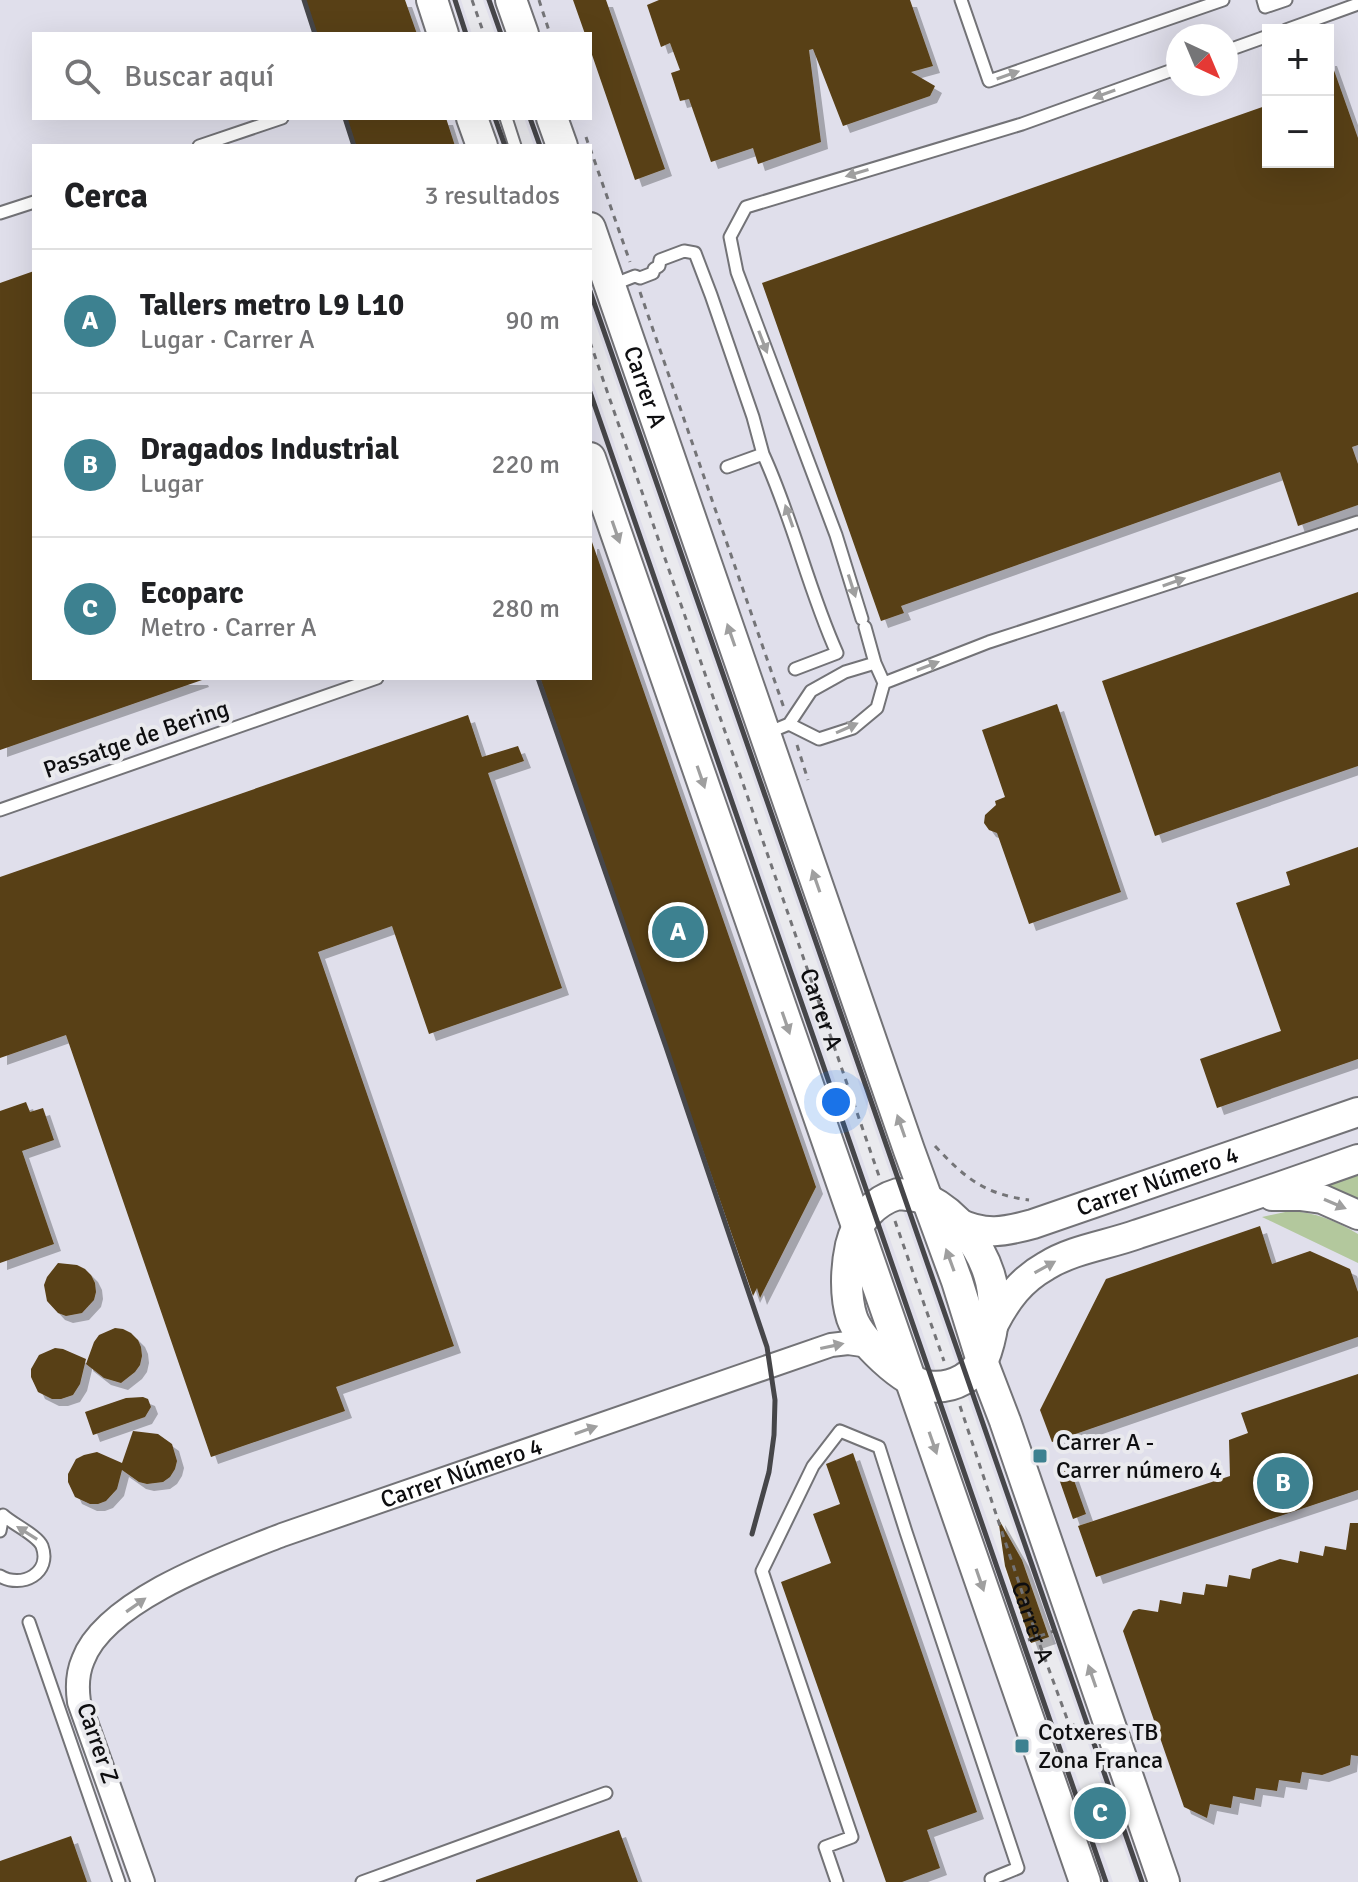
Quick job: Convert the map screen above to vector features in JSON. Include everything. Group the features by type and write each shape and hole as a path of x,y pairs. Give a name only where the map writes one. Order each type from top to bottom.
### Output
{"main road":[{"path":"432,0 442,32"},
{"path":"511,0 522,32"},
{"path":"473,120 481,144"},
{"path":"553,120 561,144"},
{"name":"Carrer A","path":"592,231 622,281 777,729 982,1361 1164,1882"},
{"name":"Carrer A","path":"592,464 1085,1882"},
{"path":"898,1194 928,1200 957,1222 972,1240 990,1275 994,1324 982,1361 973,1372 952,1384 928,1386 911,1379 869,1346 858,1331 849,1300 848,1259 852,1240 867,1212 898,1194"}],"street":[{"name":"Carrer Número 4","path":"957,1222 978,1231 994,1232 1022,1227 1358,1112"},
{"path":"1310,1128 1358,1136"},
{"name":"Carrer Número 4","path":"994,1324 1017,1287 1049,1264 1358,1159"},
{"path":"1255,1196 1322,1199 1358,1215"},
{"name":"Carrer Número 4","path":"82,1660 103,1630 157,1590 207,1565 282,1535 770,1364 831,1345 848,1343 869,1346"},
{"name":"Carrer Z","path":"82,1660 77,1689 79,1702 143,1882"}],"lane":[{"path":"961,0 989,81 1223,0"},
{"path":"1264,4 1286,0"},
{"path":"1303,24 1358,4"},
{"path":"1238,47 1262,38"},
{"path":"875,663 845,672 811,691 777,729 819,739 853,728 877,708 884,683 836,535 737,272 730,237 746,207 1022,124 1166,72"},
{"path":"205,144 276,120"},
{"path":"507,120 514,144"},
{"path":"0,213 32,203"},
{"path":"622,281 638,270 657,267 660,260 672,255 684,251 695,253 716,307 763,454 787,509 813,591 845,672"},
{"path":"727,467 763,454"},
{"path":"884,683 989,642 1358,522"},
{"path":"795,669 837,653"},
{"name":"Passatge de Bering","path":"0,810 371,680"},
{"path":"837,1882 825,1847 852,1837 762,1571 813,1466 840,1431 879,1447 1018,1868 991,1880"},
{"path":"0,1531 2,1511"},
{"path":"0,1576 8,1581 26,1581 39,1571 43,1555 38,1540 15,1526 2,1511"},
{"name":"Carrer Z","path":"29,1622 119,1882"},
{"path":"362,1882 606,1793"}],"path":[{"path":"472,0 483,32"},
{"path":"539,0 549,32"},
{"name":"Carrer A","path":"592,348 1069,1724"},
{"path":"1020,1643 1058,1629"}],"shaded area":[{"path":"0,0 461,0 471,32 32,32 32,120 503,120 510,144 32,144 32,680 592,680 592,380 1113,1882 0,1882"},
{"path":"483,0 1358,0 1358,1882 1136,1882 592,314 592,144 533,144 525,120 592,120 592,32 494,32"}],"green space":[{"path":"1358,1173 1358,1206 1310,1189"},
{"path":"1290,1211 1325,1218 1358,1234 1358,1263 1262,1217"}],"building":[{"path":"305,0 405,0 416,32 316,32"},
{"path":"573,0 606,0 665,169 635,180 592,55 592,32 584,32"},
{"path":"659,0 910,0 933,66 911,72 935,86 930,96 843,126 813,49 809,50 821,142 758,164 753,148 711,162 689,99 680,101 671,73 680,70 670,43 661,47 647,5"},
{"path":"1334,70 1358,138 1358,445 1352,447 1358,464 1358,505 1298,526 1280,472 901,606 904,613 881,621 762,283 1262,107 1262,168 1334,168"},
{"path":"347,120 447,120 454,144 355,144"},
{"path":"32,272 32,680 202,680 0,750 0,283"},
{"path":"592,542 816,1187 760,1298 757,1288 753,1296 541,680 592,680"},
{"path":"1358,592 1358,766 1155,836 1102,681"},
{"path":"1057,704 1121,892 1029,924 997,833 989,830 984,823 985,815 996,805 995,801 1005,797 982,730"},
{"path":"468,715 482,757 518,746 524,761 488,773 562,988 429,1034 392,926 318,952 454,1346 336,1387 345,1411 211,1457 66,1035 0,1058 0,877"},
{"path":"1358,847 1358,1059 1217,1108 1200,1059 1281,1031 1236,903 1290,885 1286,872"},
{"path":"26,1102 30,1112 43,1108 54,1140 22,1151 54,1244 0,1263 0,1111"},
{"path":"1260,1226 1272,1264 1310,1251 1350,1269 1358,1292 1358,1337 1052,1442 1040,1410 1106,1279"},
{"path":"58,1263 85,1269 95,1283 94,1300 82,1313 66,1316 58,1313 47,1301 44,1285"},
{"path":"115,1328 131,1333 138,1340 142,1356 135,1372 121,1383 104,1378 86,1364 99,1335"},
{"path":"55,1348 86,1359 80,1384 73,1395 61,1399 52,1399 38,1392 31,1377 31,1369 39,1355"},
{"path":"1358,1374 1358,1490 1096,1577 1078,1526 1230,1476 1229,1440 1248,1433 1241,1413"},
{"path":"126,1398 148,1399 151,1407 145,1417 93,1435 85,1412"},
{"path":"133,1431 158,1434 172,1444 177,1461 170,1477 163,1482 147,1484 122,1470 117,1489 106,1501 90,1504 75,1497 68,1474 76,1459 97,1452 122,1463"},
{"path":"853,1453 977,1812 927,1830 940,1868 902,1882 886,1882 781,1582 831,1563 813,1514 840,1504 826,1464"},
{"path":"1070,1469 1086,1514 1073,1519 1057,1473"},
{"path":"998,1518 1022,1560 1049,1637 1031,1643 1005,1566"},
{"path":"1350,1523 1358,1523 1358,1756 1351,1755 1350,1765 1322,1775 1302,1772 1300,1783 1279,1780 1277,1791 1256,1788 1254,1800 1233,1796 1231,1808 1210,1804 1207,1818 1184,1807 1123,1631 1133,1611 1158,1612 1160,1600 1181,1604 1183,1592 1204,1595 1206,1584 1227,1587 1229,1575 1250,1579 1252,1569 1280,1559 1298,1563 1300,1551 1323,1556 1325,1546 1346,1550"},
{"path":"619,1830 638,1882 476,1882 476,1880"},
{"path":"71,1836 87,1882 0,1882 0,1861"}],"railway":[{"path":"304,0 314,32"},
{"path":"455,0 465,32"},
{"path":"489,0 500,32"},
{"path":"346,120 353,144"},
{"path":"496,120 504,144"},
{"path":"531,120 539,144"},
{"path":"592,297 1142,1882"},
{"path":"592,398 1106,1882"},
{"path":"539,680 767,1347 775,1400 774,1435 769,1472 752,1534"}],"place":[{"name":"Tallers metro L9 L10","path":"678,932"},
{"name":"Carrer A - Carrer número 4","path":"1040,1456"},
{"name":"Dragados Industrial","path":"1283,1483"},
{"name":"Cotxeres TB Zona Franca","path":"1022,1746"},
{"name":"Ecoparc","path":"1100,1813"}]}
